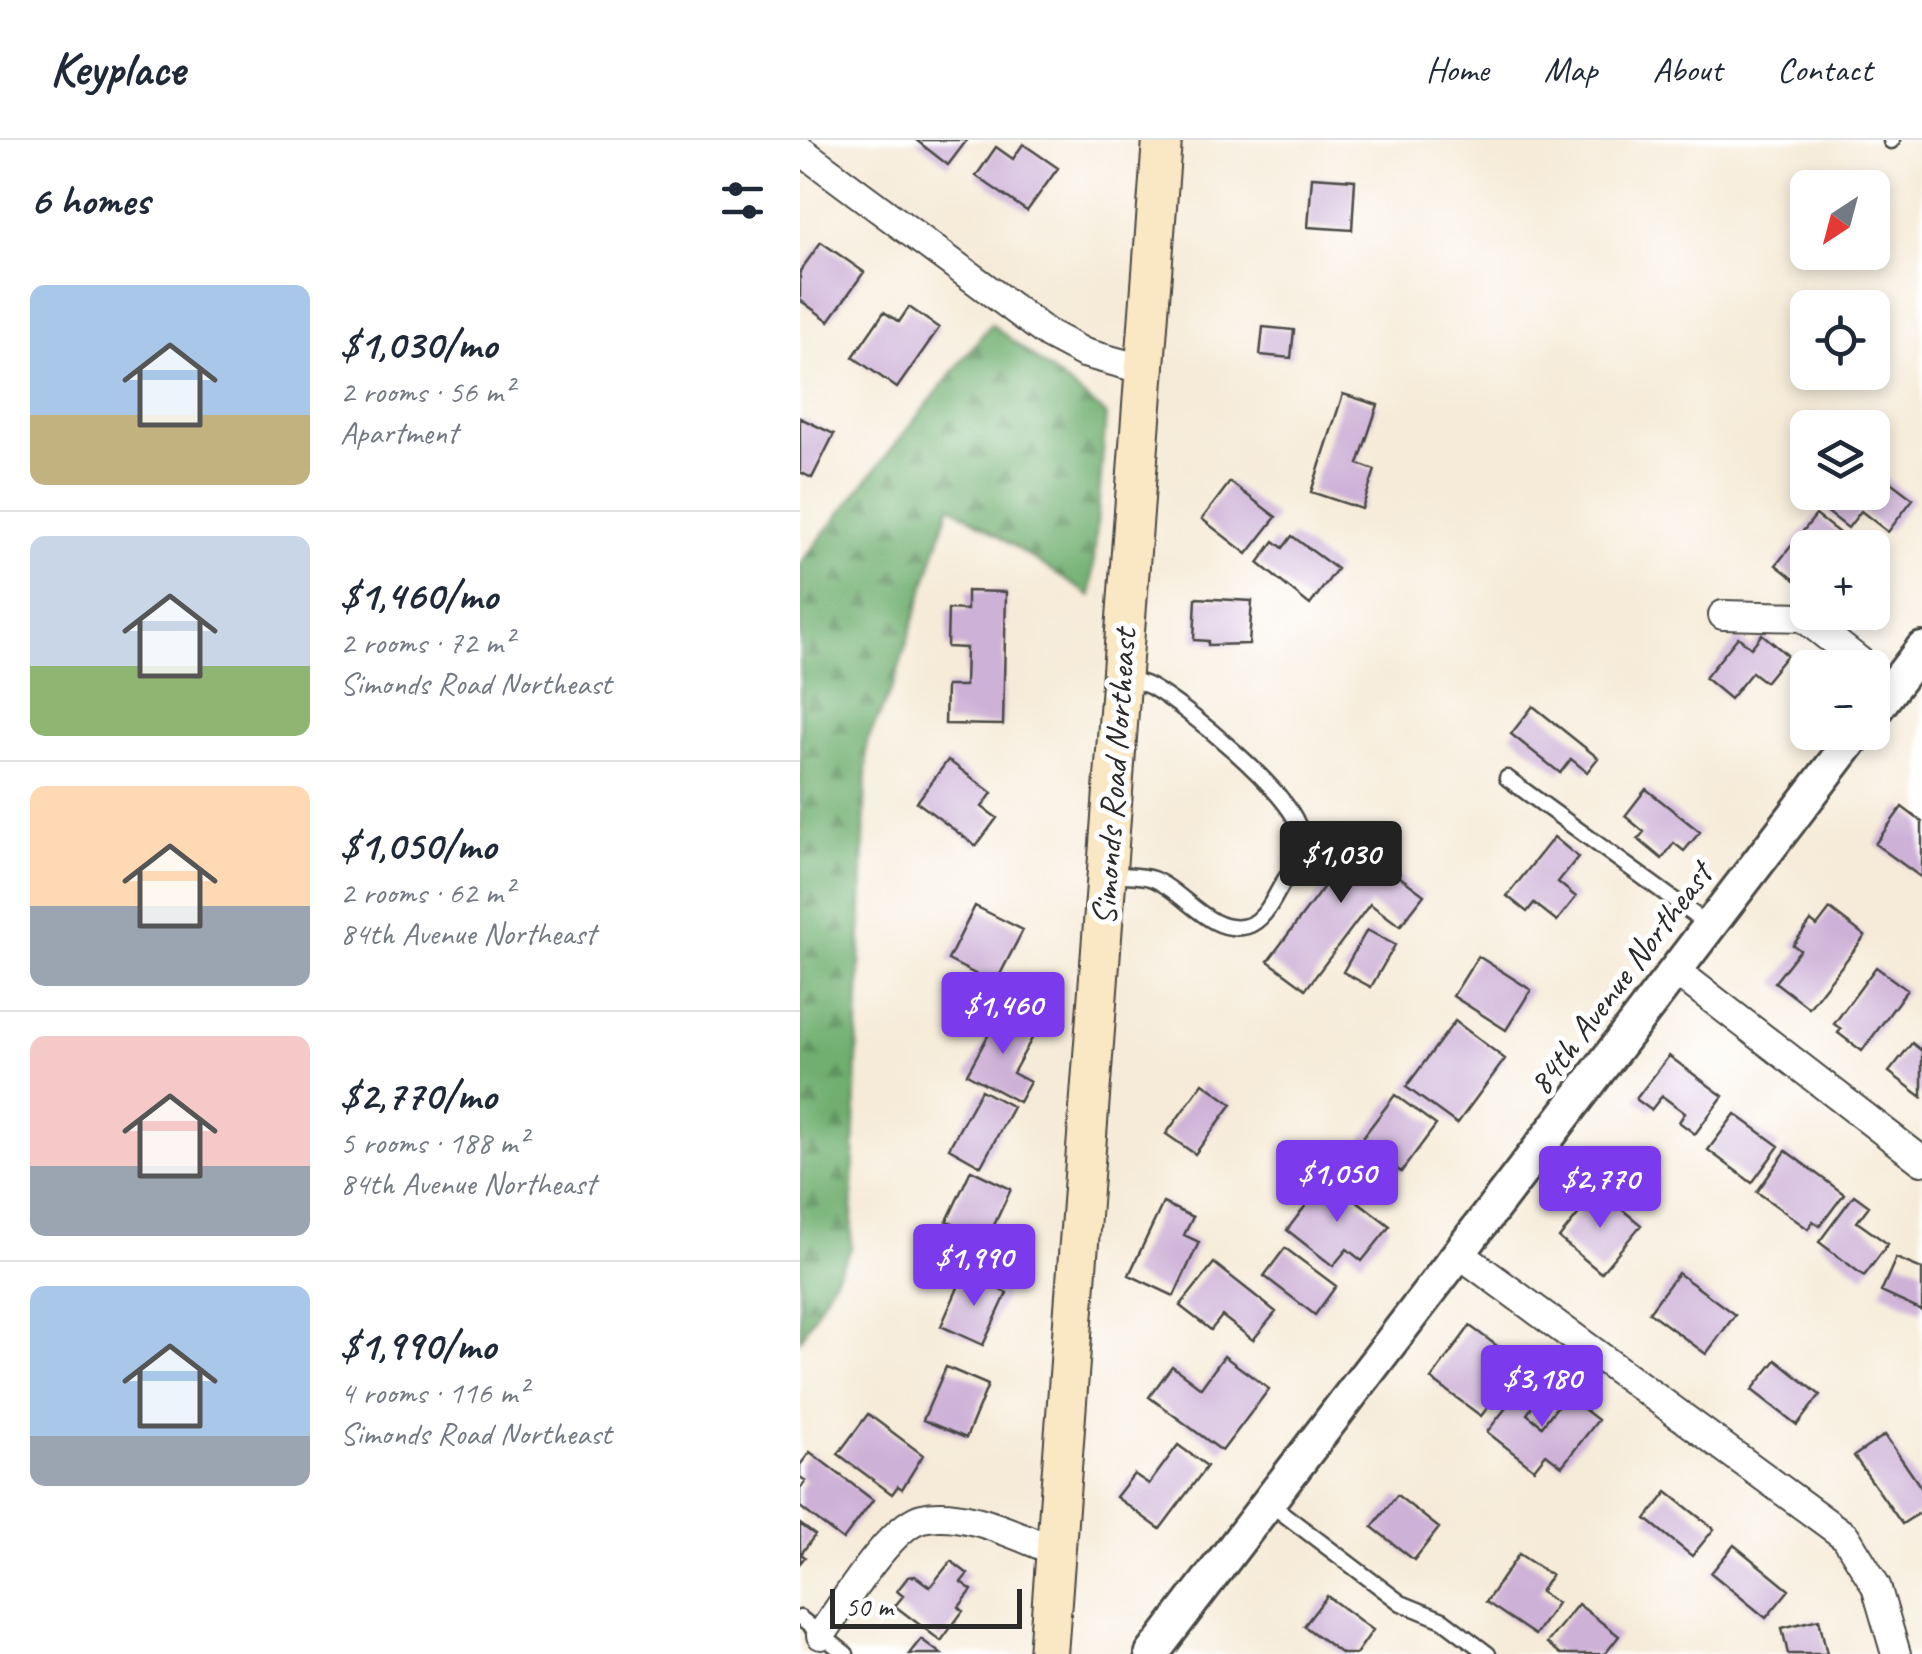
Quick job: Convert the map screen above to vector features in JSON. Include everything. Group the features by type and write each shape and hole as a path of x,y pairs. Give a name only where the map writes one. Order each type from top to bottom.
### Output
{"main road":[{"name":"Simonds Road Northeast","path":"1048,1654 1162,140"}],"street":[{"path":"800,150 1048,334 1084,354 1142,369"},
{"path":"1723,615 1803,617 1846,650"},
{"path":"1890,668 1922,649"},
{"name":"84th Avenue Northeast","path":"1152,1654 1844,750"},
{"path":"1676,971 1922,1161"},
{"path":"1460,1254 1846,1537 1876,1586 1896,1654"},
{"path":"811,1626 885,1545 921,1518 977,1523 1056,1551"}],"lane":[{"path":"1106,874 1153,879 1216,922 1233,927 1250,925 1264,914 1296,861 1300,834 1295,816 1277,793 1196,718 1150,686 1121,677"},
{"path":"1507,778 1710,926"},
{"path":"1268,1502 1401,1603 1444,1620 1488,1654"},
{"path":"811,1626 846,1654"}],"green space":[{"path":"991,324 1106,414 1091,596 950,505 894,684 867,742 851,1249 800,1340 800,564"}],"building":[{"path":"916,140 967,140 948,165"},
{"path":"1023,144 1058,168 1027,211 976,176 996,147 1013,159"},
{"path":"1312,177 1355,180 1352,230 1308,227"},
{"path":"821,242 864,272 829,321 800,300 800,271"},
{"path":"909,307 939,328 897,388 853,357 884,312 899,322"},
{"path":"1263,327 1294,330 1291,358 1260,355"},
{"path":"1343,394 1378,405 1358,464 1375,470 1362,509 1311,492"},
{"path":"800,418 834,434 812,478 800,472"},
{"path":"1230,482 1276,517 1247,554 1202,519"},
{"path":"1890,482 1913,499 1890,530 1861,511 1848,528 1825,510 1890,510"},
{"path":"1816,515 1835,530 1804,530"},
{"path":"1292,536 1337,569 1310,605 1258,563 1274,541 1283,548"},
{"path":"1790,548 1790,576 1776,565"},
{"path":"967,591 1006,592 1003,725 945,724 946,686 965,686 966,648 947,647 948,609 967,610"},
{"path":"1196,598 1252,601 1249,644 1208,645 1208,641 1194,640"},
{"path":"1762,634 1787,655 1765,682 1752,672 1730,699 1705,678 1738,637 1751,648"},
{"path":"1533,706 1598,758 1587,772 1571,759 1560,773 1511,734"},
{"path":"948,760 992,793 982,807 997,818 976,846 917,802"},
{"path":"1646,789 1700,832 1684,851 1674,843 1662,859 1638,839 1644,832 1625,816"},
{"path":"1902,807 1922,822 1922,878 1875,844"},
{"path":"1332,826 1424,895 1400,926 1370,904 1306,989 1268,961 1331,877 1307,859"},
{"path":"1554,837 1578,857 1558,882 1576,897 1557,921 1534,903 1527,912 1507,896"},
{"path":"975,906 1023,930 995,984 948,960"},
{"path":"1830,909 1865,936 1809,1008 1775,982 1800,950 1793,945 1811,921 1817,926"},
{"path":"1367,930 1395,945 1371,987 1343,972"},
{"path":"1478,956 1531,990 1506,1030 1453,996"},
{"path":"1876,967 1907,990 1862,1051 1838,1033 1841,1029 1834,1024"},
{"path":"1001,1012 1036,1031 1013,1073 1030,1082 1019,1102 967,1074"},
{"path":"1455,1021 1505,1059 1457,1124 1406,1087"},
{"path":"1912,1043 1922,1051 1922,1097 1889,1072"},
{"path":"1669,1056 1723,1096 1695,1134 1679,1122 1685,1113 1662,1096 1651,1110 1636,1099"},
{"path":"1203,1083 1232,1104 1195,1154 1166,1134"},
{"path":"981,1090 1013,1107 981,1166 949,1148"},
{"path":"1395,1095 1436,1125 1401,1172 1360,1141"},
{"path":"1735,1114 1779,1146 1752,1183 1708,1150"},
{"path":"1786,1151 1844,1194 1820,1226 1813,1221 1808,1229 1757,1192"},
{"path":"971,1170 1011,1189 987,1240 947,1221"},
{"path":"1327,1178 1390,1226 1362,1261 1347,1249 1333,1266 1287,1230"},
{"path":"1598,1190 1641,1225 1601,1273 1559,1238"},
{"path":"1854,1195 1869,1206 1857,1222 1888,1244 1864,1276 1819,1242"},
{"path":"1163,1203 1193,1217 1184,1235 1199,1242 1174,1296 1129,1275"},
{"path":"1285,1248 1336,1286 1315,1315 1264,1276"},
{"path":"1896,1258 1922,1269 1922,1311 1881,1292"},
{"path":"1214,1263 1276,1312 1253,1340 1222,1316 1211,1330 1180,1306"},
{"path":"1678,1273 1735,1315 1706,1354 1649,1312"},
{"path":"964,1274 1007,1293 983,1345 941,1326"},
{"path":"1470,1326 1504,1351 1491,1369 1508,1381 1481,1416 1431,1379"},
{"path":"1224,1356 1269,1389 1222,1451 1149,1397 1172,1366 1201,1388"},
{"path":"1776,1360 1820,1395 1797,1425 1752,1390"},
{"path":"946,1367 988,1385 966,1438 923,1420"},
{"path":"1523,1386 1539,1398 1527,1414 1542,1426 1566,1395 1598,1420 1562,1466 1546,1454 1534,1469 1487,1432"},
{"path":"868,1414 923,1455 902,1489 898,1486 892,1494 838,1454"},
{"path":"1885,1435 1922,1489 1922,1511 1902,1524 1854,1456"},
{"path":"1178,1445 1207,1466 1160,1529 1116,1497 1134,1474 1149,1484"},
{"path":"810,1452 873,1500 843,1540 800,1507 800,1489 806,1481 800,1477 800,1465"},
{"path":"1667,1492 1714,1529 1692,1556 1646,1519"},
{"path":"1397,1495 1439,1528 1414,1560 1372,1527"},
{"path":"800,1524 815,1535 801,1554 805,1557 800,1563"},
{"path":"1734,1545 1789,1590 1766,1618 1711,1573"},
{"path":"1519,1554 1551,1575 1540,1592 1557,1603 1535,1635 1486,1602"},
{"path":"951,1561 968,1574 961,1582 972,1590 959,1607 963,1611 941,1641 895,1606 903,1596 897,1591 908,1577 915,1576 930,1587"},
{"path":"1327,1596 1373,1630 1356,1654 1342,1654 1304,1626"},
{"path":"1578,1604 1619,1636 1605,1654 1561,1654 1547,1643"},
{"path":"1819,1619 1827,1654 1788,1654 1782,1628"},
{"path":"921,1639 941,1654 909,1654"}]}
